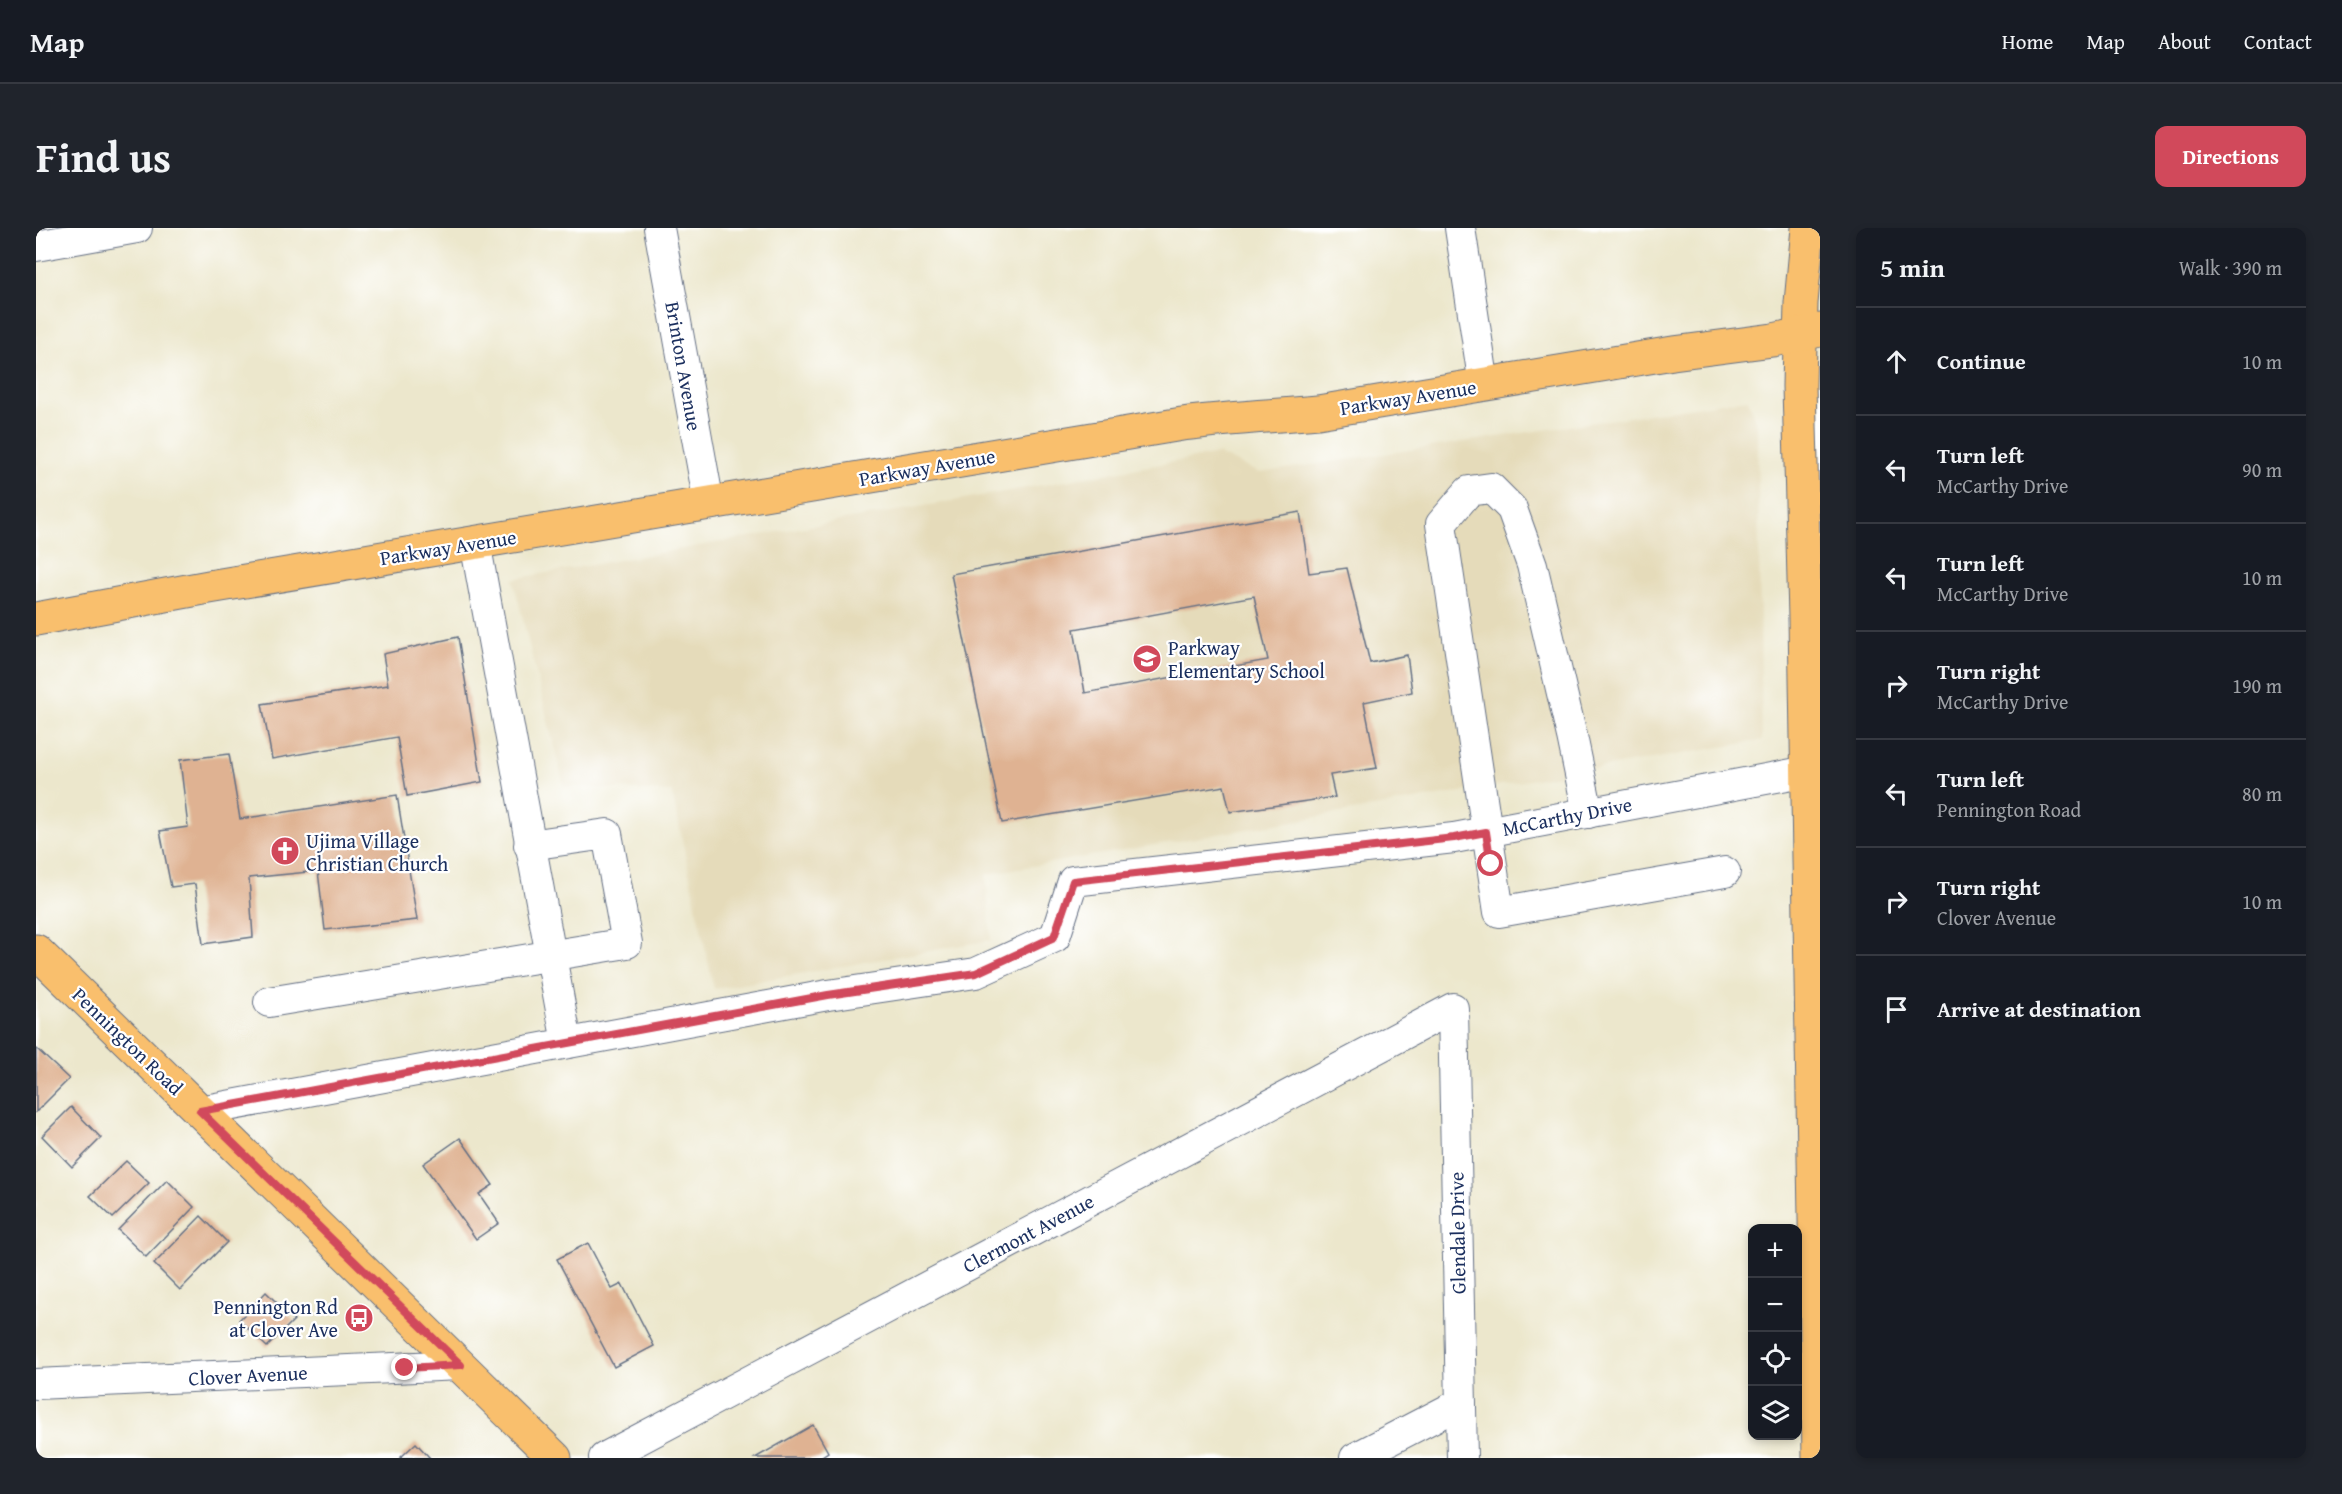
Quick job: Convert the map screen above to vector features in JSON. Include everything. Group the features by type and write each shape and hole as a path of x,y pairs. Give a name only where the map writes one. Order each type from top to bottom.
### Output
{"main road":[{"path":"1808,228 1810,332 1799,386 1808,771 1815,924 1819,1458"},
{"path":"1815,228 1820,240"},
{"name":"Parkway Avenue","path":"36,619 220,585 1182,424 1228,418 1261,418 1318,412 1810,332"},
{"name":"Pennington Road","path":"36,951 555,1458"}],"street":[{"path":"36,246 137,228"},
{"name":"Brinton Avenue","path":"658,228 709,504"},
{"path":"1460,228 1484,385"},
{"path":"1588,813 1532,565 1512,509 1491,488 1469,491 1441,524 1499,912 1725,872"},
{"path":"475,542 567,1043"},
{"name":"McCarthy Drive","path":"200,1111 828,995 976,973 1054,937 1073,881 1454,838 1808,771"},
{"path":"269,1002 627,943 607,834 530,845"},
{"name":"Glendale Drive","path":"1453,1008 1462,1458"},
{"name":"Clermont Avenue","path":"604,1458 1453,1008"},
{"name":"Clover Avenue","path":"36,1384 461,1365"},
{"path":"1355,1458 1461,1403"}],"shaded area":[{"name":"Parkway Elementary School","path":"1748,399 1757,428 1762,740 986,874 991,940 714,989 672,792 564,786 513,579 1218,454 1259,473"}],"building":[{"name":"Parkway Elementary School","path":"1300,512 1309,573 1347,568 1370,663 1407,655 1412,692 1364,702 1377,768 1330,775 1335,797 1230,812 1224,786 1002,823 951,574","holes":["1254,596 1268,660 1085,693 1074,629"]},
{"path":"458,637 482,782 407,796 397,737 272,759 262,704 388,685 383,654"},
{"name":"Ujima Village Christian Church","path":"229,754 240,819 397,795 417,920 325,930 318,871 249,878 253,937 203,944 195,884 171,887 160,831 188,827 180,760"},
{"path":"36,1050 69,1079 36,1112"},
{"path":"71,1107 101,1138 72,1167 42,1136"},
{"path":"460,1138 493,1185 479,1194 499,1223 476,1239 423,1164"},
{"path":"126,1161 149,1183 113,1218 90,1196"},
{"path":"167,1180 194,1207 146,1257 118,1230"},
{"path":"201,1216 227,1242 180,1290 154,1264"},
{"path":"588,1243 612,1289 622,1284 654,1346 614,1367 557,1259"},
{"path":"266,1292 294,1320 267,1347 239,1320"},
{"path":"813,1425 828,1452 819,1458 755,1458"},
{"path":"416,1443 430,1458 400,1458"}],"place":[{"name":"Parkway Elementary School","path":"1147,659"},
{"name":"Ujima Village Christian Church","path":"285,851"},
{"name":"Pennington Rd at Clover Ave","path":"359,1318"}],"route":[{"path":"405,1368 461,1365 200,1111 828,995 976,973 1054,937 1073,881 1454,838 1486,832 1491,864"}]}
